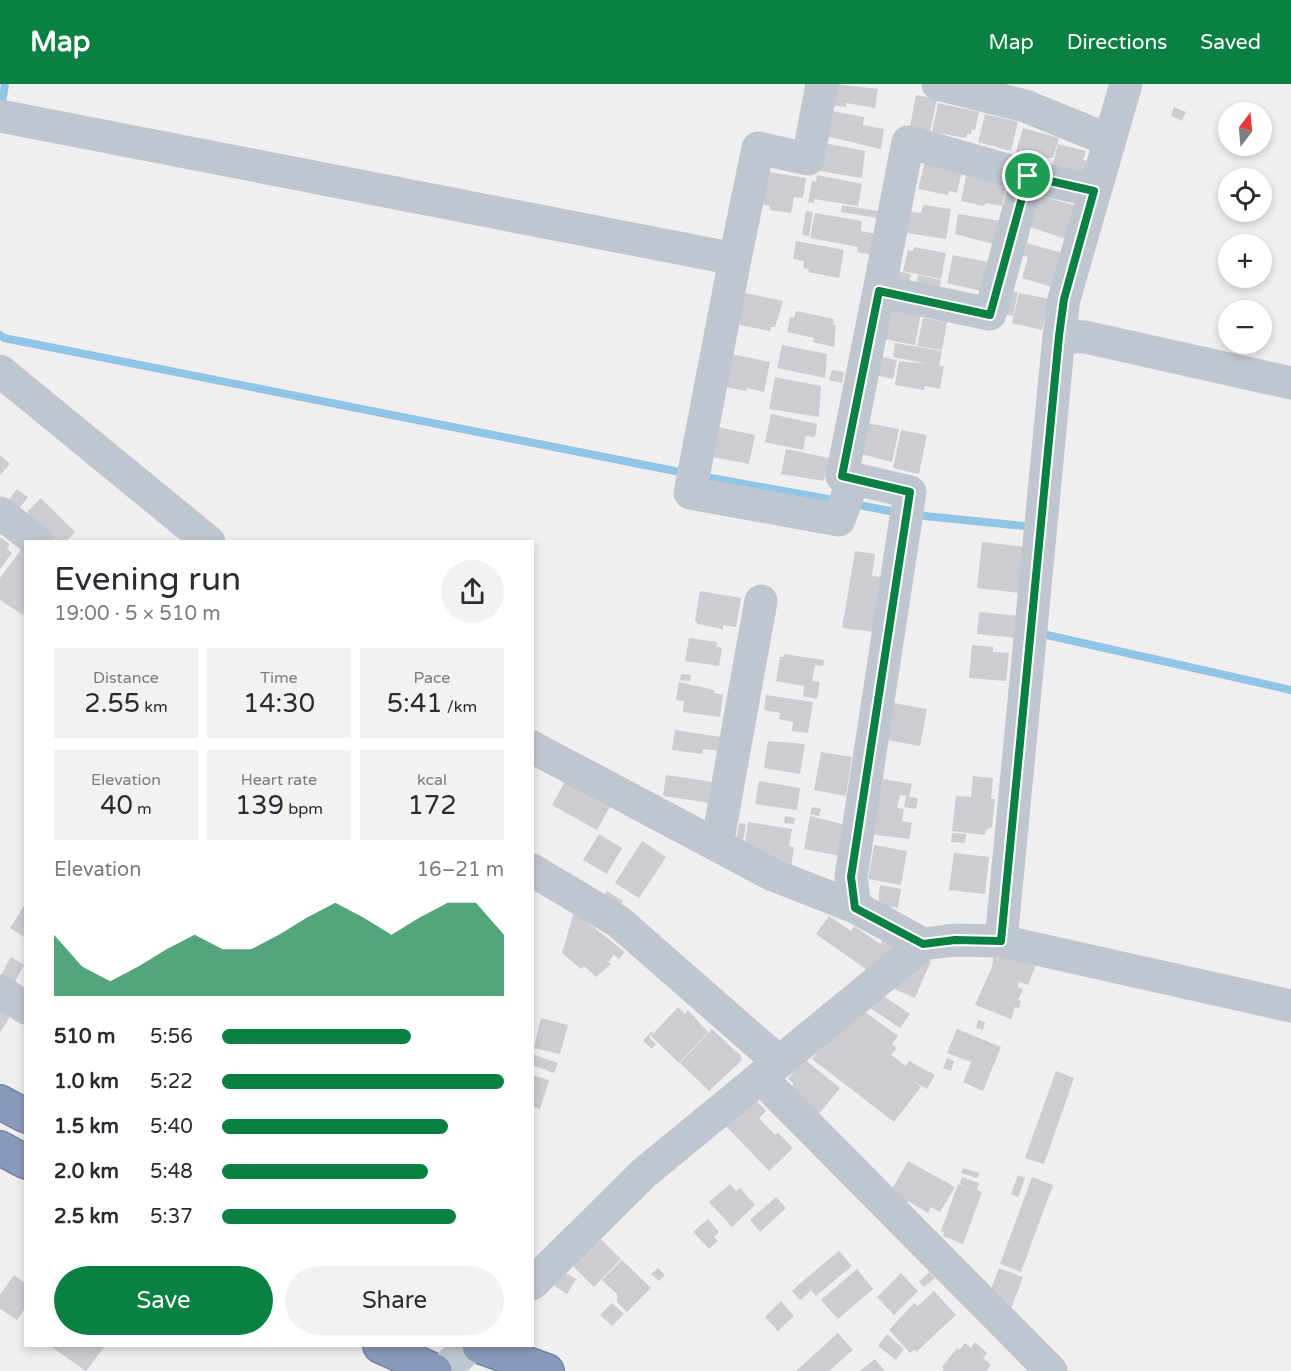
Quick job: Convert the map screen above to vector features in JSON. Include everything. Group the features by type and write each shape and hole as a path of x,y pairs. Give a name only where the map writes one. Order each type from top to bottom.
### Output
{"highway":[{"path":"0,1102 24,1115"},
{"path":"0,1148 24,1161"},
{"path":"382,1347 435,1371"},
{"path":"482,1347 547,1371"}],"street":[{"path":"822,84 808,159 758,148 690,493 839,520 854,479"},
{"path":"938,84 1025,106 1117,115 1064,299 1072,337 1001,941"},
{"path":"7,118 735,259"},
{"path":"855,908 851,877 908,507 854,479 842,476 908,142 1028,176 1094,191"},
{"path":"879,291 990,315 1028,176"},
{"path":"1072,337 1291,383"},
{"path":"0,371 207,540"},
{"path":"0,513 35,540"},
{"path":"717,845 761,602"},
{"path":"534,748 773,875 855,908 923,944"},
{"path":"534,871 618,922 770,1070 1051,1371"},
{"path":"534,1282 644,1173 923,944 955,940 1001,941 1291,1006"},
{"path":"0,991 24,1007"},
{"path":"443,1371 469,1347"}],"building":[{"path":"835,84 878,89 875,108 846,103 846,107 831,105"},
{"path":"916,95 937,99 929,136 909,132"},
{"path":"938,103 979,112 975,130 972,129 971,134 967,134 966,138 932,132"},
{"path":"1174,107 1186,112 1182,121 1171,116"},
{"path":"825,110 864,117 863,125 884,129 881,149 821,135"},
{"path":"985,114 1018,122 1011,151 978,142"},
{"path":"1023,128 1059,138 1053,158 1039,158 1038,162 1015,155"},
{"path":"824,143 865,151 862,178 819,171"},
{"path":"1058,144 1086,151 1083,160 1088,161 1082,178 1050,175"},
{"path":"926,157 963,166 957,193 949,191 948,195 918,189"},
{"path":"763,171 806,178 803,198 794,197 791,213 770,210 770,206 759,204"},
{"path":"967,171 1008,179 1002,206 985,203 984,206 961,201"},
{"path":"817,175 862,184 858,206 814,199 814,203 808,202 812,181 816,182"},
{"path":"1034,194 1077,206 1068,240 1025,225"},
{"path":"842,205 878,211 877,218 841,212"},
{"path":"923,205 951,209 946,239 907,233 910,212 921,213"},
{"path":"806,211 813,212 809,236 802,235"},
{"path":"815,213 862,221 861,231 876,234 872,255 857,252 858,247 810,238"},
{"path":"958,214 1001,221 997,245 955,234"},
{"path":"796,241 844,250 839,278 808,272 809,269 803,268 804,261 793,259"},
{"path":"1020,241 1062,253 1052,287 1022,278 1028,257 1016,253"},
{"path":"914,247 946,253 941,279 903,271 908,250 913,251"},
{"path":"953,255 987,262 981,291 947,283"},
{"path":"898,271 911,274 908,289 895,283"},
{"path":"918,275 941,280 939,291 915,287"},
{"path":"1006,290 1018,292 1013,316 1001,313"},
{"path":"741,292 783,301 775,327 771,327 770,331 734,324"},
{"path":"1019,293 1049,299 1042,330 1012,323"},
{"path":"890,309 921,314 915,345 883,339"},
{"path":"796,311 834,319 833,325 836,325 834,347 813,342 814,338 787,332 790,317 794,318"},
{"path":"923,318 947,322 942,350 917,346"},
{"path":"895,343 942,351 939,366 944,366 940,389 925,386 924,390 895,385 899,361 928,364 893,357"},
{"path":"782,345 827,354 825,378 777,368"},
{"path":"727,353 770,362 764,392 720,386"},
{"path":"878,356 897,360 893,379 875,375"},
{"path":"832,370 844,372 842,383 829,380"},
{"path":"775,377 821,386 819,417 769,409"},
{"path":"771,414 817,424 815,437 806,436 803,450 765,442"},
{"path":"867,423 899,429 892,462 861,454"},
{"path":"713,426 755,435 749,464 707,456"},
{"path":"901,430 927,435 919,474 893,468"},
{"path":"786,449 829,458 824,481 781,474"},
{"path":"0,455 10,464 0,475"},
{"path":"17,489 28,497 13,517 2,510"},
{"path":"41,498 75,532 68,540 56,540 27,512"},
{"path":"0,537 10,544 7,549 12,553 0,569"},
{"path":"982,542 1026,547 1021,593 977,588"},
{"path":"24,548 23,615 0,600 0,578"},
{"path":"855,551 875,554 872,576 882,577 874,632 842,628"},
{"path":"700,591 741,598 736,627 723,625 723,629 698,624 695,620"},
{"path":"979,612 1020,616 1017,638 977,634"},
{"path":"689,638 717,642 716,647 722,648 719,666 685,661"},
{"path":"972,645 993,647 993,652 1009,653 1006,681 969,678"},
{"path":"784,654 824,660 823,666 815,665 812,681 820,682 817,699 803,696 804,686 776,681 780,657 784,657"},
{"path":"681,674 691,675 690,681 680,680"},
{"path":"679,682 714,690 714,693 723,695 720,717 683,712 684,701 676,700"},
{"path":"766,695 813,702 808,733 792,731 793,722 779,719 780,713 764,710"},
{"path":"894,703 927,709 920,746 887,740"},
{"path":"675,730 721,737 719,751 703,749 702,754 672,750"},
{"path":"768,741 805,744 800,774 764,768"},
{"path":"821,752 852,757 846,796 814,790"},
{"path":"666,775 713,782 710,803 663,796"},
{"path":"973,776 993,778 991,799 995,799 992,827 986,830 985,835 952,831 956,796 971,797"},
{"path":"883,779 912,784 909,797 918,798 916,809 904,807 906,796 900,795 897,808 904,809 902,821 912,823 909,839 869,834"},
{"path":"565,781 611,805 597,830 552,805"},
{"path":"759,781 800,788 797,810 755,804"},
{"path":"812,807 821,809 819,816 810,814"},
{"path":"785,816 795,818 794,824 784,823"},
{"path":"810,816 846,825 840,856 804,849"},
{"path":"748,822 792,829 789,846 794,847 791,868 744,850"},
{"path":"739,823 746,824 743,843 736,841"},
{"path":"952,833 966,834 965,843 951,842"},
{"path":"599,834 622,848 607,874 583,860"},
{"path":"642,841 666,857 639,898 615,883"},
{"path":"874,845 907,851 901,885 868,879"},
{"path":"954,853 989,857 985,894 949,890"},
{"path":"880,885 901,889 898,908 878,905"},
{"path":"607,891 623,901 610,920 598,906"},
{"path":"24,906 24,937 10,928"},
{"path":"574,912 625,952 619,959 614,955 608,962 611,964 596,977 584,966 581,969 562,953"},
{"path":"829,916 851,931 854,926 880,944 885,938 898,945 874,975 816,934"},
{"path":"994,951 1037,962 1028,985 1019,982 1018,987 1023,989 1018,1000 1021,1001 1019,1008 1015,1007 1011,1019 975,1005 992,967"},
{"path":"11,957 24,965 11,989 0,977"},
{"path":"925,958 931,961 915,998 894,989"},
{"path":"879,993 910,1014 900,1028 869,1007"},
{"path":"678,1007 685,1014 688,1010 708,1032 679,1063 651,1036"},
{"path":"0,1009 11,1015 0,1033"},
{"path":"861,1009 898,1036 892,1044 897,1048 891,1055 906,1066 909,1061 935,1075 927,1089 913,1081 921,1087 894,1122 812,1059 833,1031"},
{"path":"541,1018 568,1025 560,1054 534,1048"},
{"path":"978,1020 985,1022 983,1030 976,1028"},
{"path":"712,1029 741,1056 742,1060 709,1091 680,1063"},
{"path":"957,1029 1001,1047 983,1091 963,1082 971,1062 947,1053"},
{"path":"651,1032 653,1033 649,1037 656,1044 652,1049 643,1041"},
{"path":"534,1055 558,1063 554,1073 534,1066"},
{"path":"947,1058 954,1061 951,1071 943,1068"},
{"path":"804,1059 840,1088 818,1115 790,1088 794,1084 788,1079"},
{"path":"1056,1071 1074,1078 1044,1164 1025,1158"},
{"path":"534,1076 549,1080 540,1109 534,1107"},
{"path":"753,1097 766,1111 759,1118 775,1135 778,1133 793,1148 769,1171 725,1125"},
{"path":"908,1161 955,1187 940,1212 931,1207 928,1213 908,1201 905,1206 888,1196"},
{"path":"963,1168 979,1173 977,1178 961,1173"},
{"path":"1018,1175 1025,1178 1018,1197 1011,1194"},
{"path":"962,1177 979,1183 977,1190 982,1192 963,1244 943,1236 944,1232 941,1231 958,1184 968,1187 960,1184"},
{"path":"1032,1177 1053,1185 1021,1272 1000,1264"},
{"path":"730,1184 736,1191 740,1188 755,1205 732,1227 709,1202"},
{"path":"776,1197 786,1208 760,1232 750,1220"},
{"path":"708,1219 719,1232 714,1237 718,1241 709,1249 693,1232"},
{"path":"597,1235 621,1259 594,1287 571,1264"},
{"path":"839,1251 852,1266 816,1296 803,1281"},
{"path":"622,1260 651,1288 627,1312 617,1302 617,1294 602,1280"},
{"path":"658,1268 665,1275 659,1281 651,1274"},
{"path":"999,1268 1023,1277 1007,1319 986,1302"},
{"path":"857,1269 873,1289 838,1319 821,1300"},
{"path":"562,1271 576,1279 567,1294 553,1285"},
{"path":"929,1272 935,1278 924,1287 919,1282"},
{"path":"901,1273 918,1291 894,1315 877,1297"},
{"path":"14,1275 24,1282 24,1310 17,1320 0,1309 0,1295"},
{"path":"803,1281 811,1291 800,1300 792,1291"},
{"path":"934,1291 956,1315 916,1352 914,1350 910,1353 889,1330 914,1303 918,1306"},
{"path":"781,1301 794,1316 778,1331 765,1317"},
{"path":"612,1303 624,1314 612,1326 600,1315"},
{"path":"838,1333 853,1350 829,1371 796,1371"},
{"path":"887,1334 904,1349 896,1360 878,1346"},
{"path":"975,1342 987,1353 983,1358 991,1365 986,1371 942,1371 944,1369 942,1367 957,1348 959,1350 965,1343 971,1348"},
{"path":"51,1347 104,1347 86,1371"},
{"path":"875,1359 885,1371 860,1371"}],"waterway":[{"path":"1,109 5,84"},
{"path":"0,335 4,338 685,473"},
{"path":"700,476 839,501"},
{"path":"853,504 900,513"},
{"path":"915,515 1024,526"},
{"path":"1038,633 1291,690"}],"route":[{"path":"1028,176 1094,191 1064,299 1059,336 1001,941 955,940 923,944 855,908 851,877 910,492 842,476 879,291 990,315 1028,176"}]}
